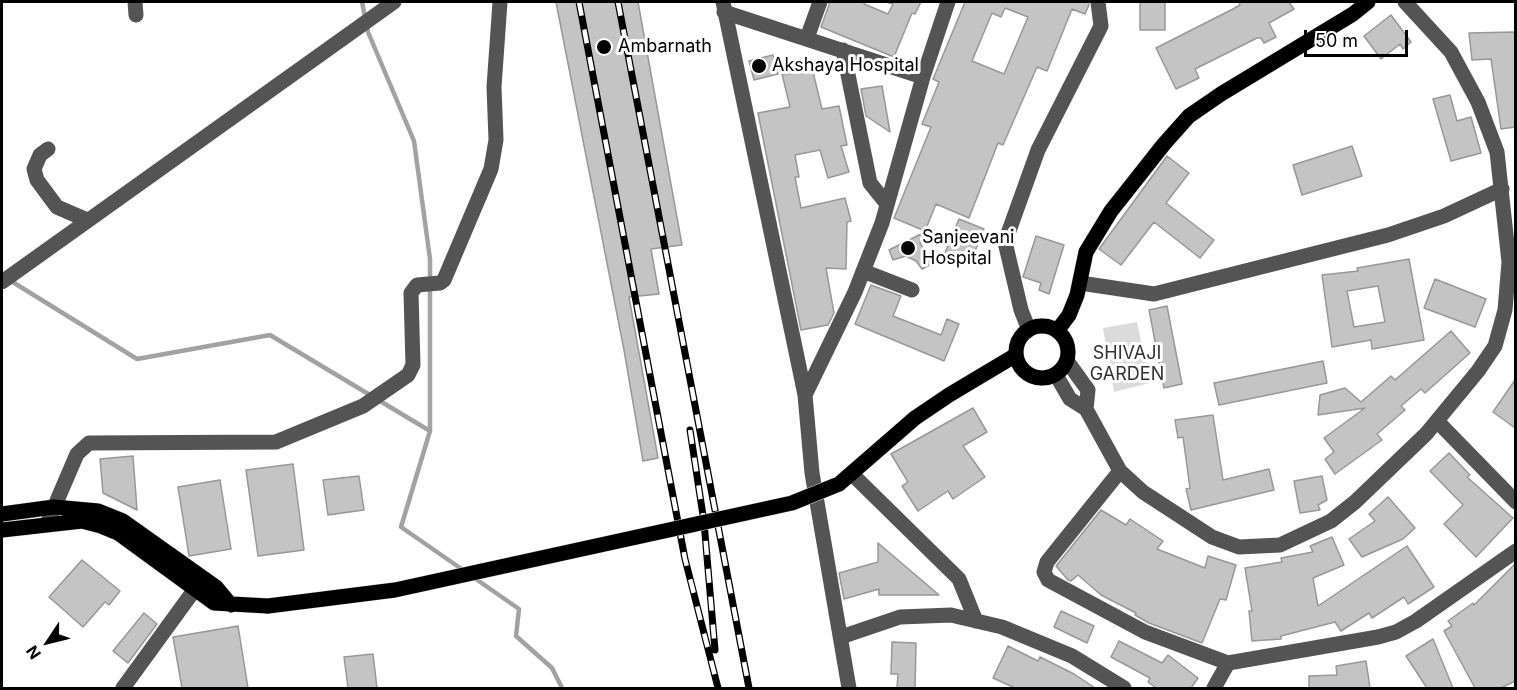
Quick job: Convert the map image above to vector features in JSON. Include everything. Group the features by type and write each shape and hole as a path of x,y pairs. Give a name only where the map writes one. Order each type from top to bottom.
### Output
{"main road":[{"path":"1057,331 1069,315 1080,283 1086,252 1111,211 1189,116 1353,14 1368,2"},
{"path":"1043,326 1057,331 1066,342 1067,361 1056,375 1042,379 1027,374 1022,369 1016,355 1019,341 1029,330 1043,326"},
{"path":"2,530 82,521 101,526 118,533 214,603 268,606 395,590 792,503 839,484 915,418 1016,355"},
{"path":"2,514 54,507 98,511 123,521 216,587 231,605"}],"street":[{"path":"46,524 77,454 89,443 276,442 374,399 408,375 412,365 411,293 417,285 440,283 444,280 492,169 496,140 494,87 500,2"},
{"path":"807,38 820,2"},
{"path":"805,395 863,271 887,204 923,77 948,2"},
{"path":"1029,330 1021,310 1005,242 1038,150 1101,26 1098,2"},
{"path":"1056,375 1070,399 1086,409 1120,471 1143,492 1212,537 1239,547 1280,544 1331,521 1355,502 1437,421 1478,371 1500,333 1505,310 1510,215 1502,189 1497,152 1478,102 1451,52 1405,2"},
{"path":"7,278 389,6"},
{"path":"723,7 923,77"},
{"path":"723,7 805,395 812,473 849,688"},
{"path":"843,50 870,183 887,204"},
{"path":"48,149 40,155 34,169 37,180 57,207 87,220"},
{"path":"1080,283 1154,294 1388,235 1444,216 1502,189"},
{"path":"863,271 912,290"},
{"path":"1067,361 1088,390 1086,409"},
{"path":"1437,421 1515,502"},
{"path":"1120,471 1047,562 1044,572 1048,580 1145,632 1228,663 1396,632 1416,621 1515,551"},
{"path":"852,474 959,579 976,621"},
{"path":"123,688 195,589"},
{"path":"841,637 900,617 951,615 1002,627 1072,656 1124,688"},
{"path":"1214,688 1228,663"}],"green space":[{"name":"SHIVAJI GARDEN","path":"1137,322 1150,383 1114,392 1103,328"}],"building":[{"path":"556,2 638,2 682,245 651,249 659,294 629,297 658,458 643,461 624,350"},
{"path":"830,2 865,2 864,4 888,14 893,4 886,2 921,2 915,14 912,13 894,57 821,27"},
{"path":"965,2 1088,2 1085,14 1072,9 1047,71 1037,67 1003,145 998,143 969,218 936,204 925,231 894,218 931,127 922,124 939,82 933,79","holes":["1005,8 1028,17 1004,74 972,61 992,13 1001,17"]},
{"path":"1140,2 1165,2 1165,30 1140,30"},
{"path":"1239,2 1289,2 1294,9 1269,23 1276,37 1264,43 1261,38 1257,38 1195,69 1199,78 1176,89 1156,48 1233,9 1240,5"},
{"path":"1391,15 1411,42 1403,49 1400,44 1381,59 1364,36"},
{"path":"1515,32 1515,127 1501,129 1491,59 1472,60 1469,33"},
{"path":"773,55 778,74 754,80 749,61"},
{"path":"813,72 822,109 839,106 847,145 841,146 849,172 828,178 820,150 795,155 799,177 795,177 801,208 845,198 851,221 847,222 846,269 826,268 834,313 828,325 801,330 758,113 790,107 782,74"},
{"path":"882,86 890,132 866,116 861,89"},
{"path":"1450,95 1457,121 1471,117 1481,153 1451,161 1433,99"},
{"path":"1352,146 1362,176 1302,195 1293,165"},
{"path":"1167,156 1189,173 1166,203 1214,240 1200,258 1154,222 1121,265 1099,249"},
{"path":"959,219 984,229 969,266 944,255"},
{"path":"925,232 920,243 933,263 922,269 916,261 906,256 893,260 889,250"},
{"path":"1036,236 1064,245 1049,294 1039,290 1041,283 1023,277"},
{"path":"1409,259 1424,340 1372,349 1371,340 1332,347 1322,275 1358,271 1357,268","holes":["1378,286 1385,322 1354,327 1347,291"]},
{"path":"1435,279 1486,299 1475,327 1424,308"},
{"path":"871,285 901,296 893,316 941,335 947,319 959,324 944,361 855,324"},
{"path":"1167,306 1182,384 1164,388 1149,310"},
{"path":"1451,331 1470,353 1425,393 1421,389 1401,406 1405,410 1377,434 1382,440 1335,474 1325,459 1334,452 1324,438 1365,408 1318,415 1320,395 1345,388 1361,402 1391,376 1395,380"},
{"path":"1323,361 1327,383 1219,405 1214,383"},
{"path":"1515,380 1515,428 1493,412"},
{"path":"973,408 987,432 963,446 985,477 953,499 948,491 918,511 902,486 908,482 891,454"},
{"path":"1213,415 1223,480 1269,469 1274,490 1191,510 1186,489 1190,488 1183,437 1178,438 1175,420"},
{"path":"1449,453 1470,475 1467,477 1513,518 1476,557 1444,524 1463,505 1430,471"},
{"path":"133,456 137,510 103,493 100,459"},
{"path":"293,464 304,550 258,556 246,470"},
{"path":"359,476 364,510 328,515 323,480"},
{"path":"1322,476 1327,500 1318,505 1320,510 1300,513 1294,481"},
{"path":"220,480 231,549 189,556 178,487"},
{"path":"1388,497 1415,528 1403,539 1362,557 1349,539 1375,521 1369,514"},
{"path":"1101,510 1126,525 1130,519 1163,541 1157,549 1205,568 1208,556 1236,565 1226,600 1220,599 1202,643 1149,623 1135,615 1136,613 1101,595 1078,575 1071,581 1068,580 1056,566"},
{"path":"1332,537 1344,565 1313,578 1318,606 1407,546 1434,587 1408,604 1404,597 1372,618 1369,613 1341,631 1335,622 1281,636 1281,639 1252,641 1249,611 1252,611 1245,568 1282,562 1281,558 1313,552 1310,546"},
{"path":"878,543 939,595 879,595 879,589 844,599 839,573 878,562"},
{"path":"82,560 120,591 109,605 105,602 83,627 49,597"},
{"path":"1515,564 1515,681 1501,688 1475,688 1444,631 1452,626 1448,621 1473,603 1474,605"},
{"path":"1061,611 1094,626 1087,643 1054,627"},
{"path":"144,613 157,624 128,663 113,651"},
{"path":"238,626 248,688 182,688 173,637"},
{"path":"1433,639 1453,688 1427,688 1406,656"},
{"path":"1119,641 1162,663 1168,655 1198,678 1191,688 1156,688 1148,682 1150,678 1111,657"},
{"path":"892,642 916,643 915,688 897,688 898,674 891,674"},
{"path":"1008,646 1038,661 1040,657 1074,674 1095,688 1015,688 993,678"},
{"path":"373,654 377,688 348,688 344,657"},
{"path":"1366,661 1370,688 1309,688 1309,676 1337,675 1336,666"}],"waterway":[{"path":"362,2 368,32 414,141 430,259 430,431"},
{"path":"11,281 137,359 270,335 430,431 401,527 463,570"},
{"path":"473,577 519,609 516,636 552,668 562,688"}],"railway":[{"path":"579,2 685,559 718,688"},
{"path":"618,2 749,688"},
{"path":"690,430 704,522 715,650"}],"place":[{"name":"Ambarnath","path":"604,47"},
{"name":"Akshaya Hospital","path":"759,66"},
{"name":"Sanjeevani Hospital","path":"908,248"}]}
